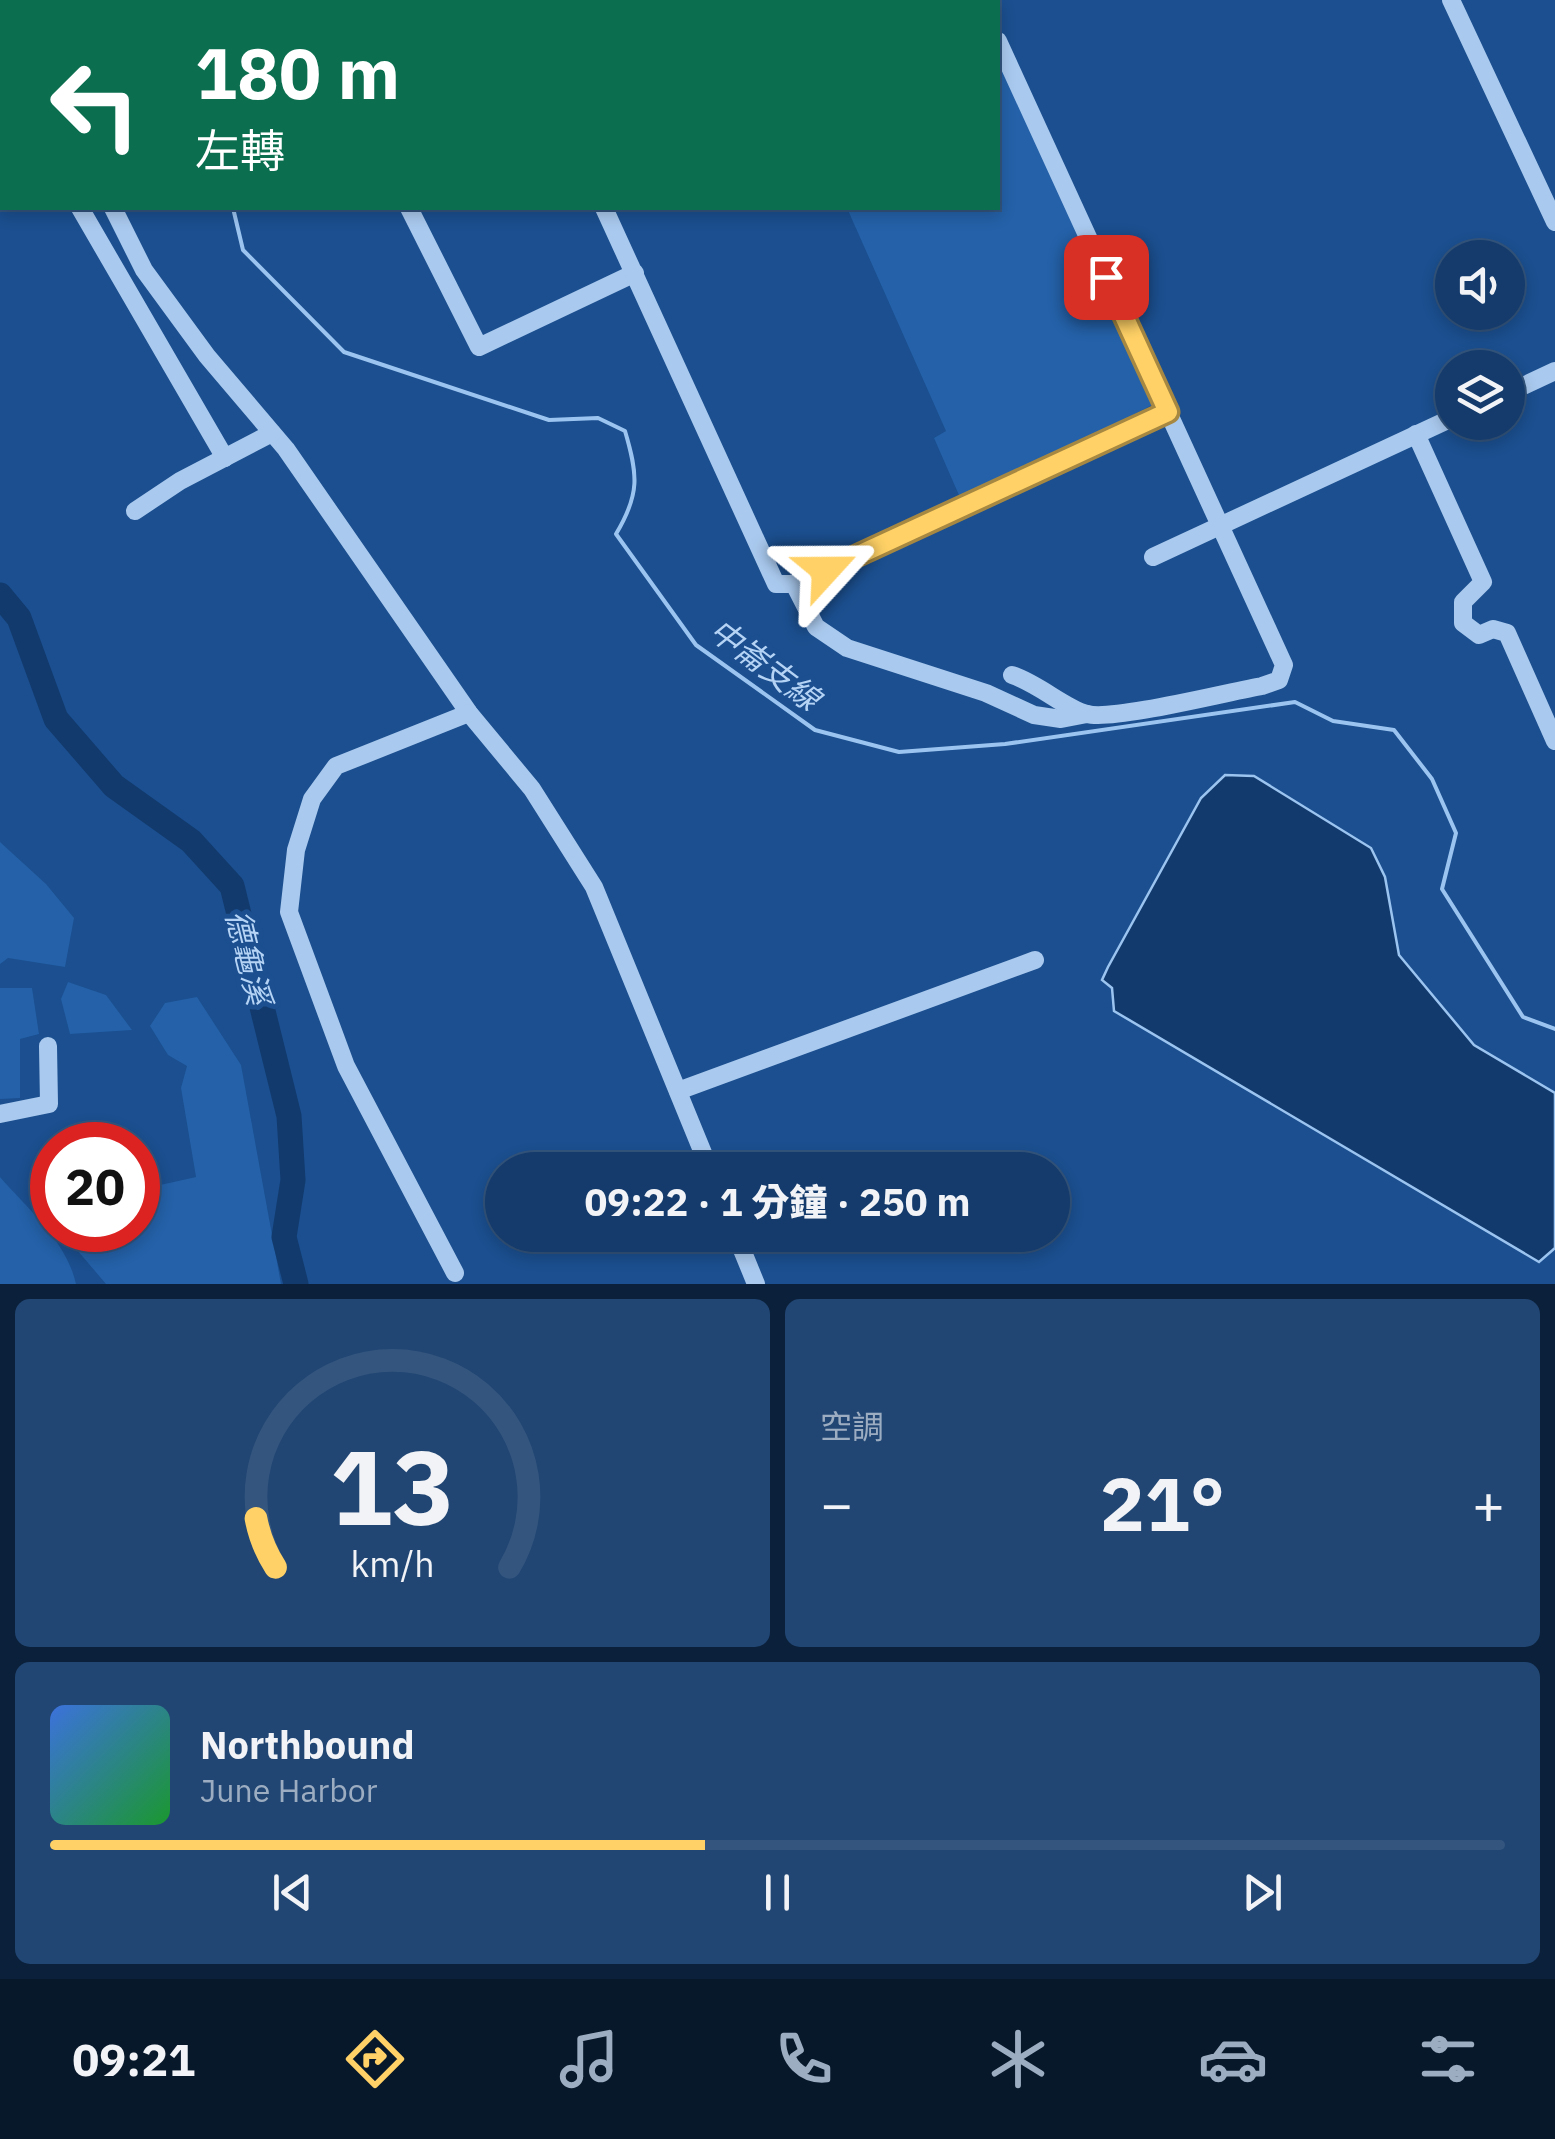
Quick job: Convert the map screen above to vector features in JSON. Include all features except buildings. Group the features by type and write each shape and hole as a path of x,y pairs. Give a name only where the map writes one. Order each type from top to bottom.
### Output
{"lane":[{"path":"1450,0 1555,222"},
{"path":"794,584 816,627 848,648 986,692 1034,715 1061,719 1131,712 1280,680 1284,665 1222,522 1000,45"},
{"path":"81,210 225,458"},
{"path":"114,210 144,270 208,356 272,432 469,713 532,789 594,887 703,1152"},
{"path":"411,210 479,348 634,273"},
{"path":"605,210 776,584 794,584 1168,412"},
{"path":"1525,385 1555,372"},
{"path":"1153,557 1435,426"},
{"path":"135,511 272,432"},
{"path":"1416,434 1483,582 1463,602 1462,623 1479,635 1493,629 1506,633 1555,742"},
{"path":"1012,675 1038,683 1087,714"},
{"path":"455,1273 346,1066 289,912 296,850 312,799 336,766 469,713"},
{"path":"678,1092 1035,960"},
{"path":"0,1114 49,1104 48,1046"},
{"path":"743,1252 756,1284"}],"shaded area":[{"path":"1000,39 1136,336 1124,343 1160,401 962,502 934,438 946,431 848,210 1000,210"},
{"path":"1225,775 1254,776 1371,848 1385,877 1399,955 1474,1045 1555,1093 1555,1248 1539,1262 1114,1011 1112,988 1102,980 1108,967 1201,798"},
{"path":"0,842 46,884 74,918 65,967 8,958 0,964"},
{"path":"68,982 106,995 132,1030 70,1034 61,999"},
{"path":"0,988 32,988 39,1034 20,1039 20,1098 0,1099"},
{"path":"197,997 241,1065 281,1284 106,1284 79,1252 160,1252 160,1185 196,1177 181,1088 187,1066 168,1055 150,1026 165,1003"},
{"path":"0,1177 30,1210 30,1252 63,1252 76,1284 0,1284"}],"waterway":[{"name":"中崙支線","path":"233,210 243,250 344,352 549,420 598,418 625,431 634,484 629,507 616,534 696,645 815,730 899,752 1005,744 1295,702 1333,721 1394,730 1432,779 1456,833 1442,889 1523,1017 1555,1029"},
{"name":"德龜溪","path":"0,595 19,618 56,719 114,786 191,841 232,886 289,1116 293,1180 284,1237 296,1284"}],"route":[{"path":"826,570 955,514 1168,412 1106,277"}]}
